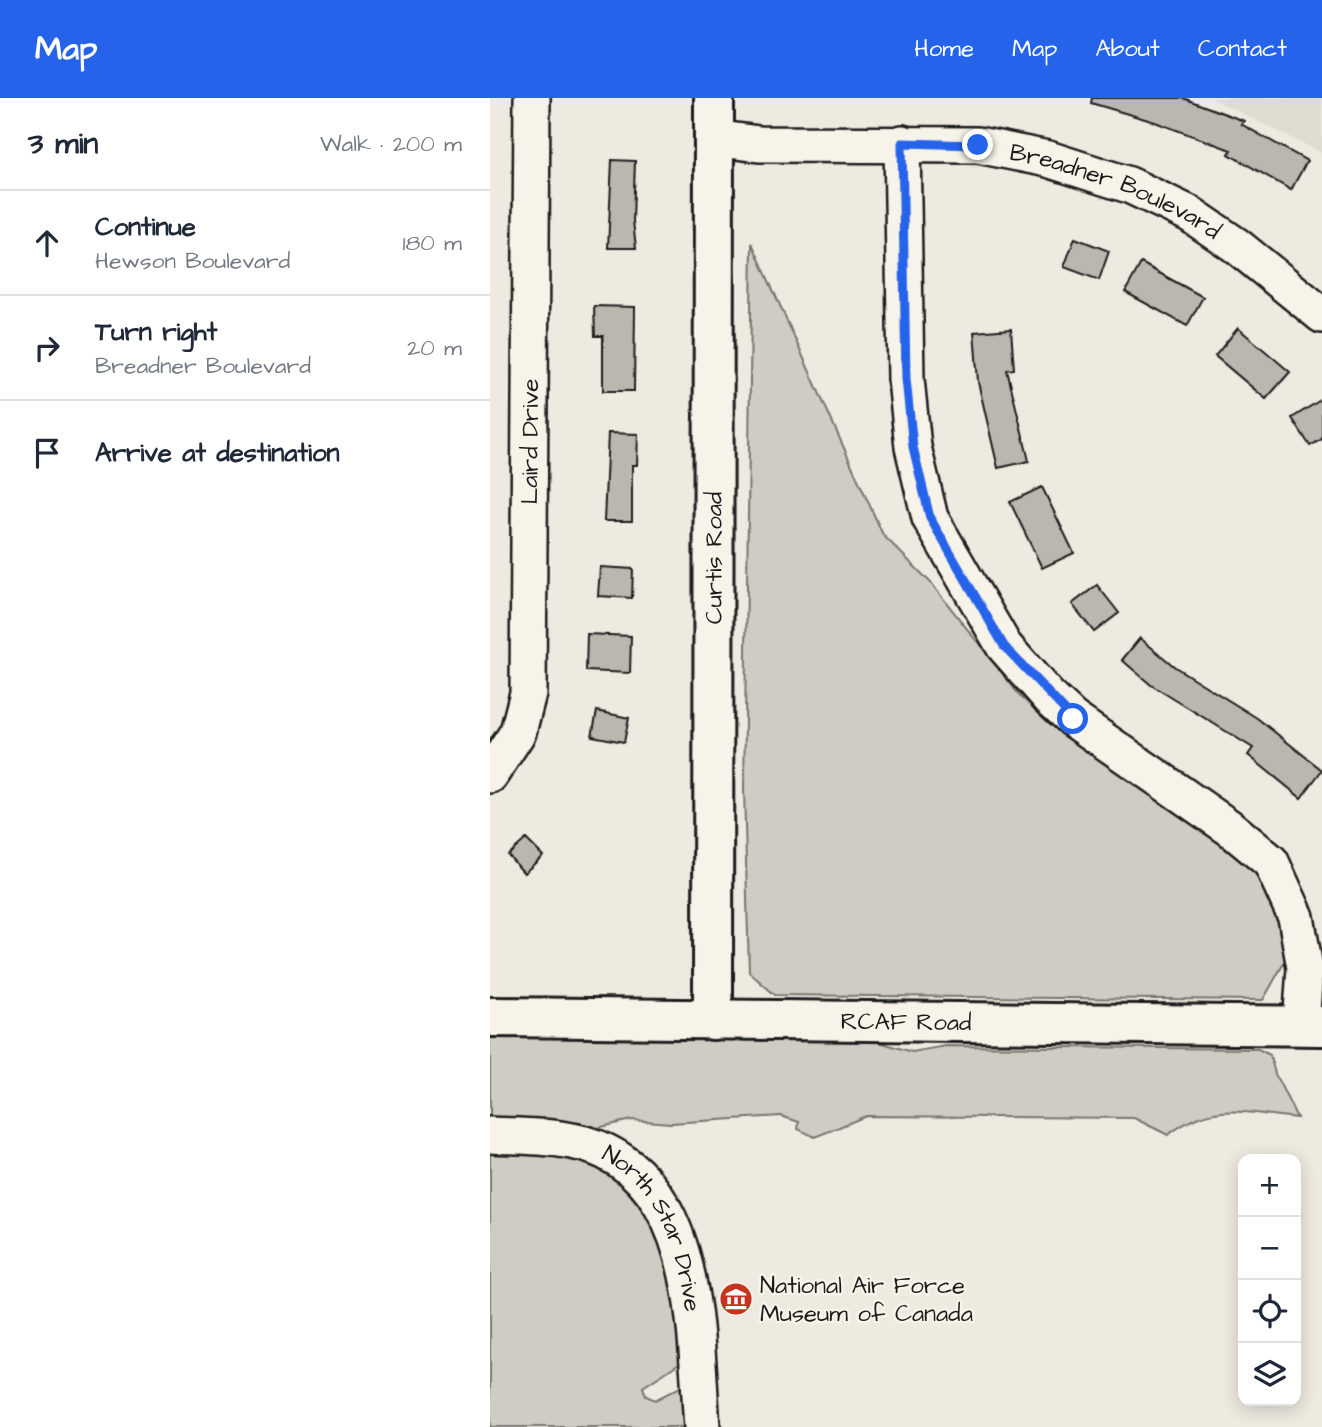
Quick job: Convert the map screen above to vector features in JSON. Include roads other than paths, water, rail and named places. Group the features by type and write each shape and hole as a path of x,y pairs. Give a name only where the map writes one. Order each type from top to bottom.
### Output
{"main road":[{"name":"Curtis Road","path":"713,1020 714,98"},
{"name":"RCAF Road","path":"490,1017 1312,1026"}],"street":[{"name":"Laird Drive","path":"490,775 518,732 528,693 532,98"},
{"name":"Breadner Boulevard","path":"713,138 759,144 978,145 1048,159 1129,185 1189,215 1237,246 1322,315"},
{"path":"902,143 906,379 913,447 930,518 1004,646 1049,697 1073,719 1230,828 1271,862 1296,917 1312,1026"},
{"name":"North Star Drive","path":"490,1135 577,1143 606,1151 630,1169 662,1201 685,1265 696,1347 702,1427"}],"place":[{"name":"National Air Force Museum of Canada","path":"736,1299"}]}
